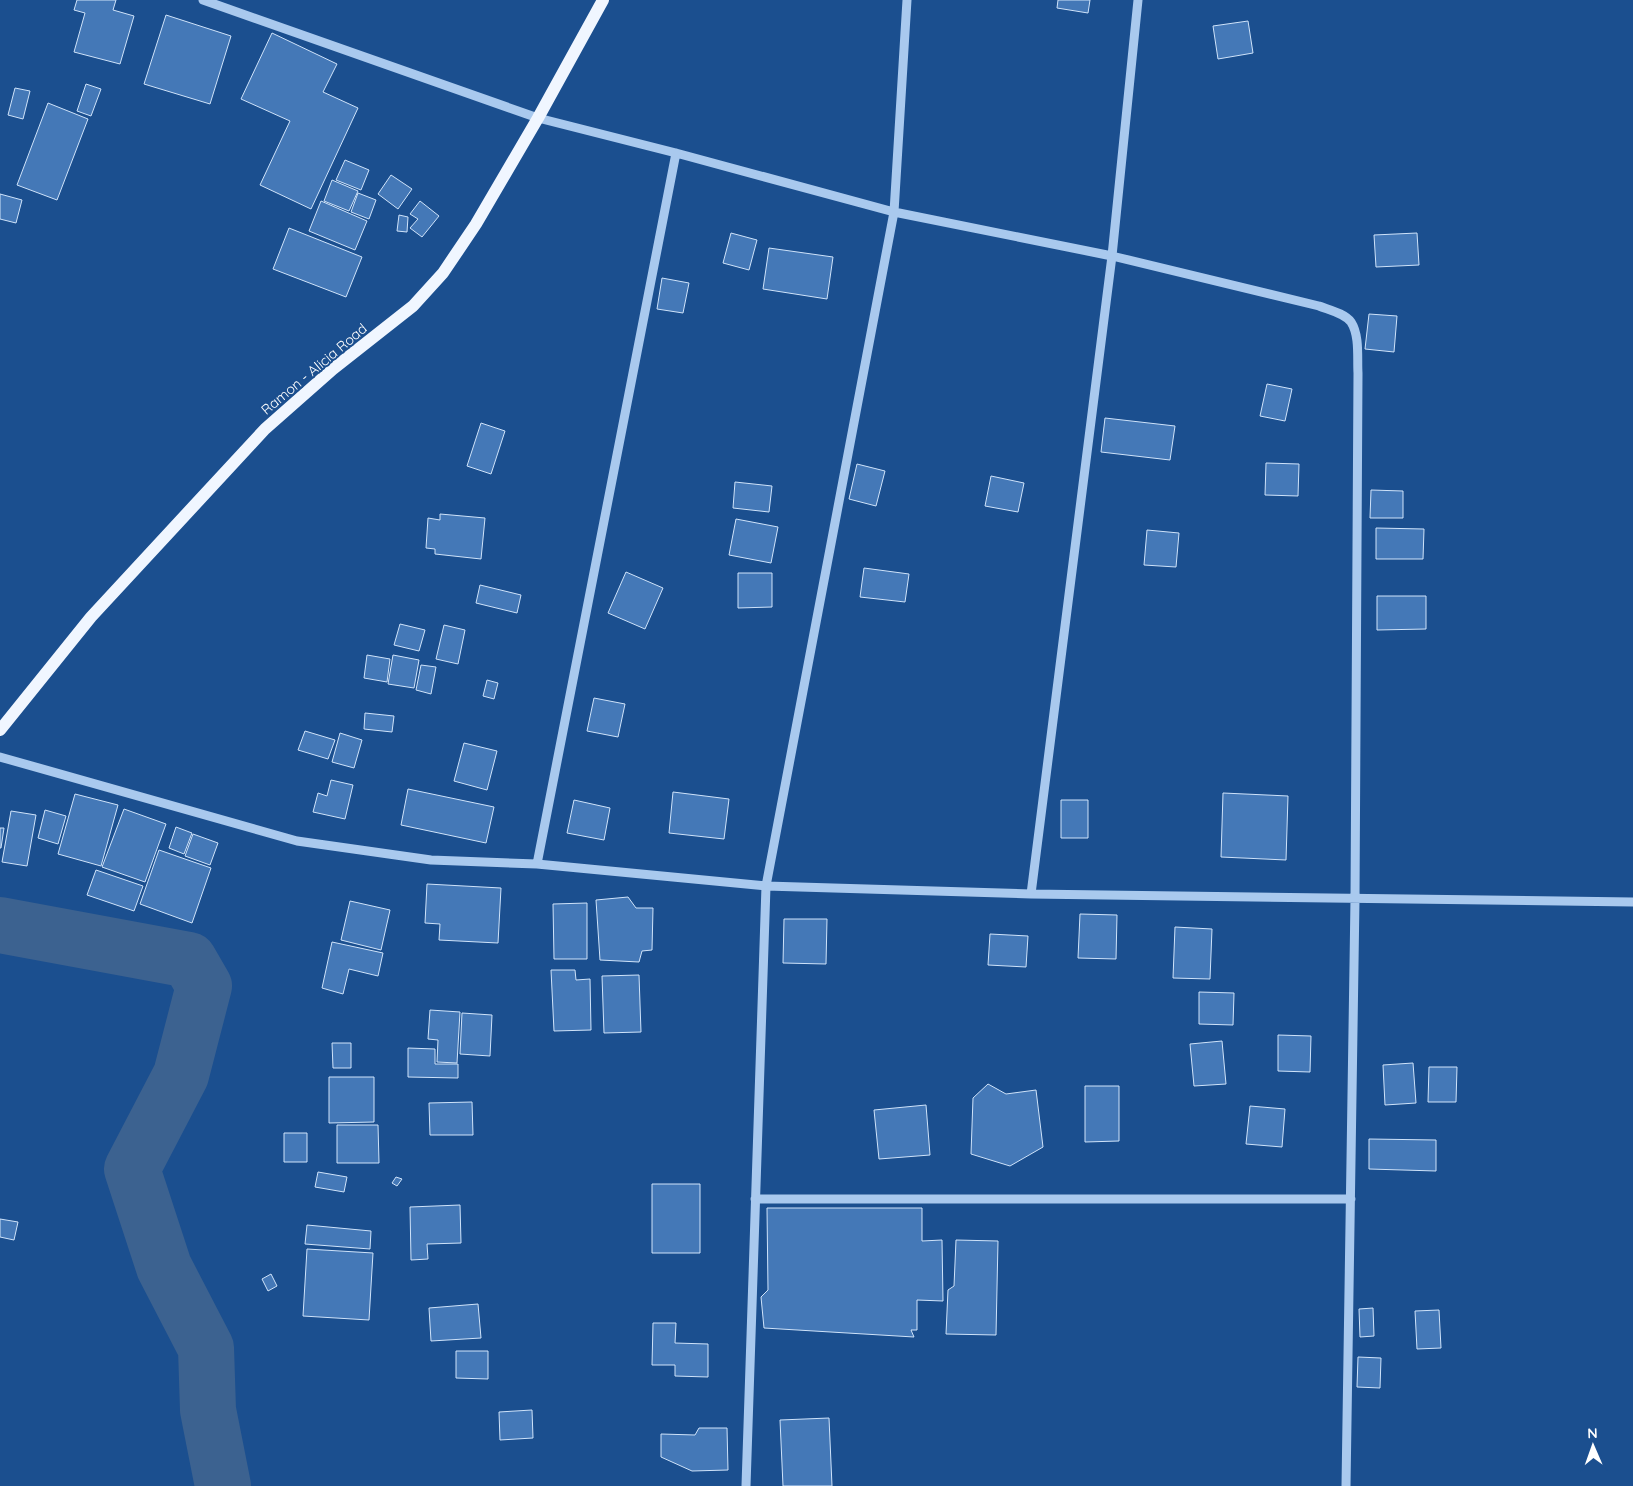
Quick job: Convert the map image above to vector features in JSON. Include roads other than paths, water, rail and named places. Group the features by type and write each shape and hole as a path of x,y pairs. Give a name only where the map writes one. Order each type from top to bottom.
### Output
{"main road":[{"name":"Ramon - Alicia Road","path":"0,730 91,617 266,429 333,369 413,306 443,272 476,224 538,118 603,0"}],"street":[{"path":"203,0 538,118 894,212 1112,256 1319,306 1339,313 1350,322 1357,338 1358,373 1355,899 1346,1486"},
{"path":"746,1486 766,886 894,212 907,0"},
{"path":"1031,894 1112,256 1138,0"},
{"path":"536,864 676,153"},
{"path":"0,757 297,841 431,860 536,864 766,886 1031,894 1633,902"},
{"path":"755,1199 1351,1199"}],"waterway":[{"path":"0,925 189,960 204,986 181,1075 132,1169 164,1267 206,1348 208,1410 223,1486"}]}
